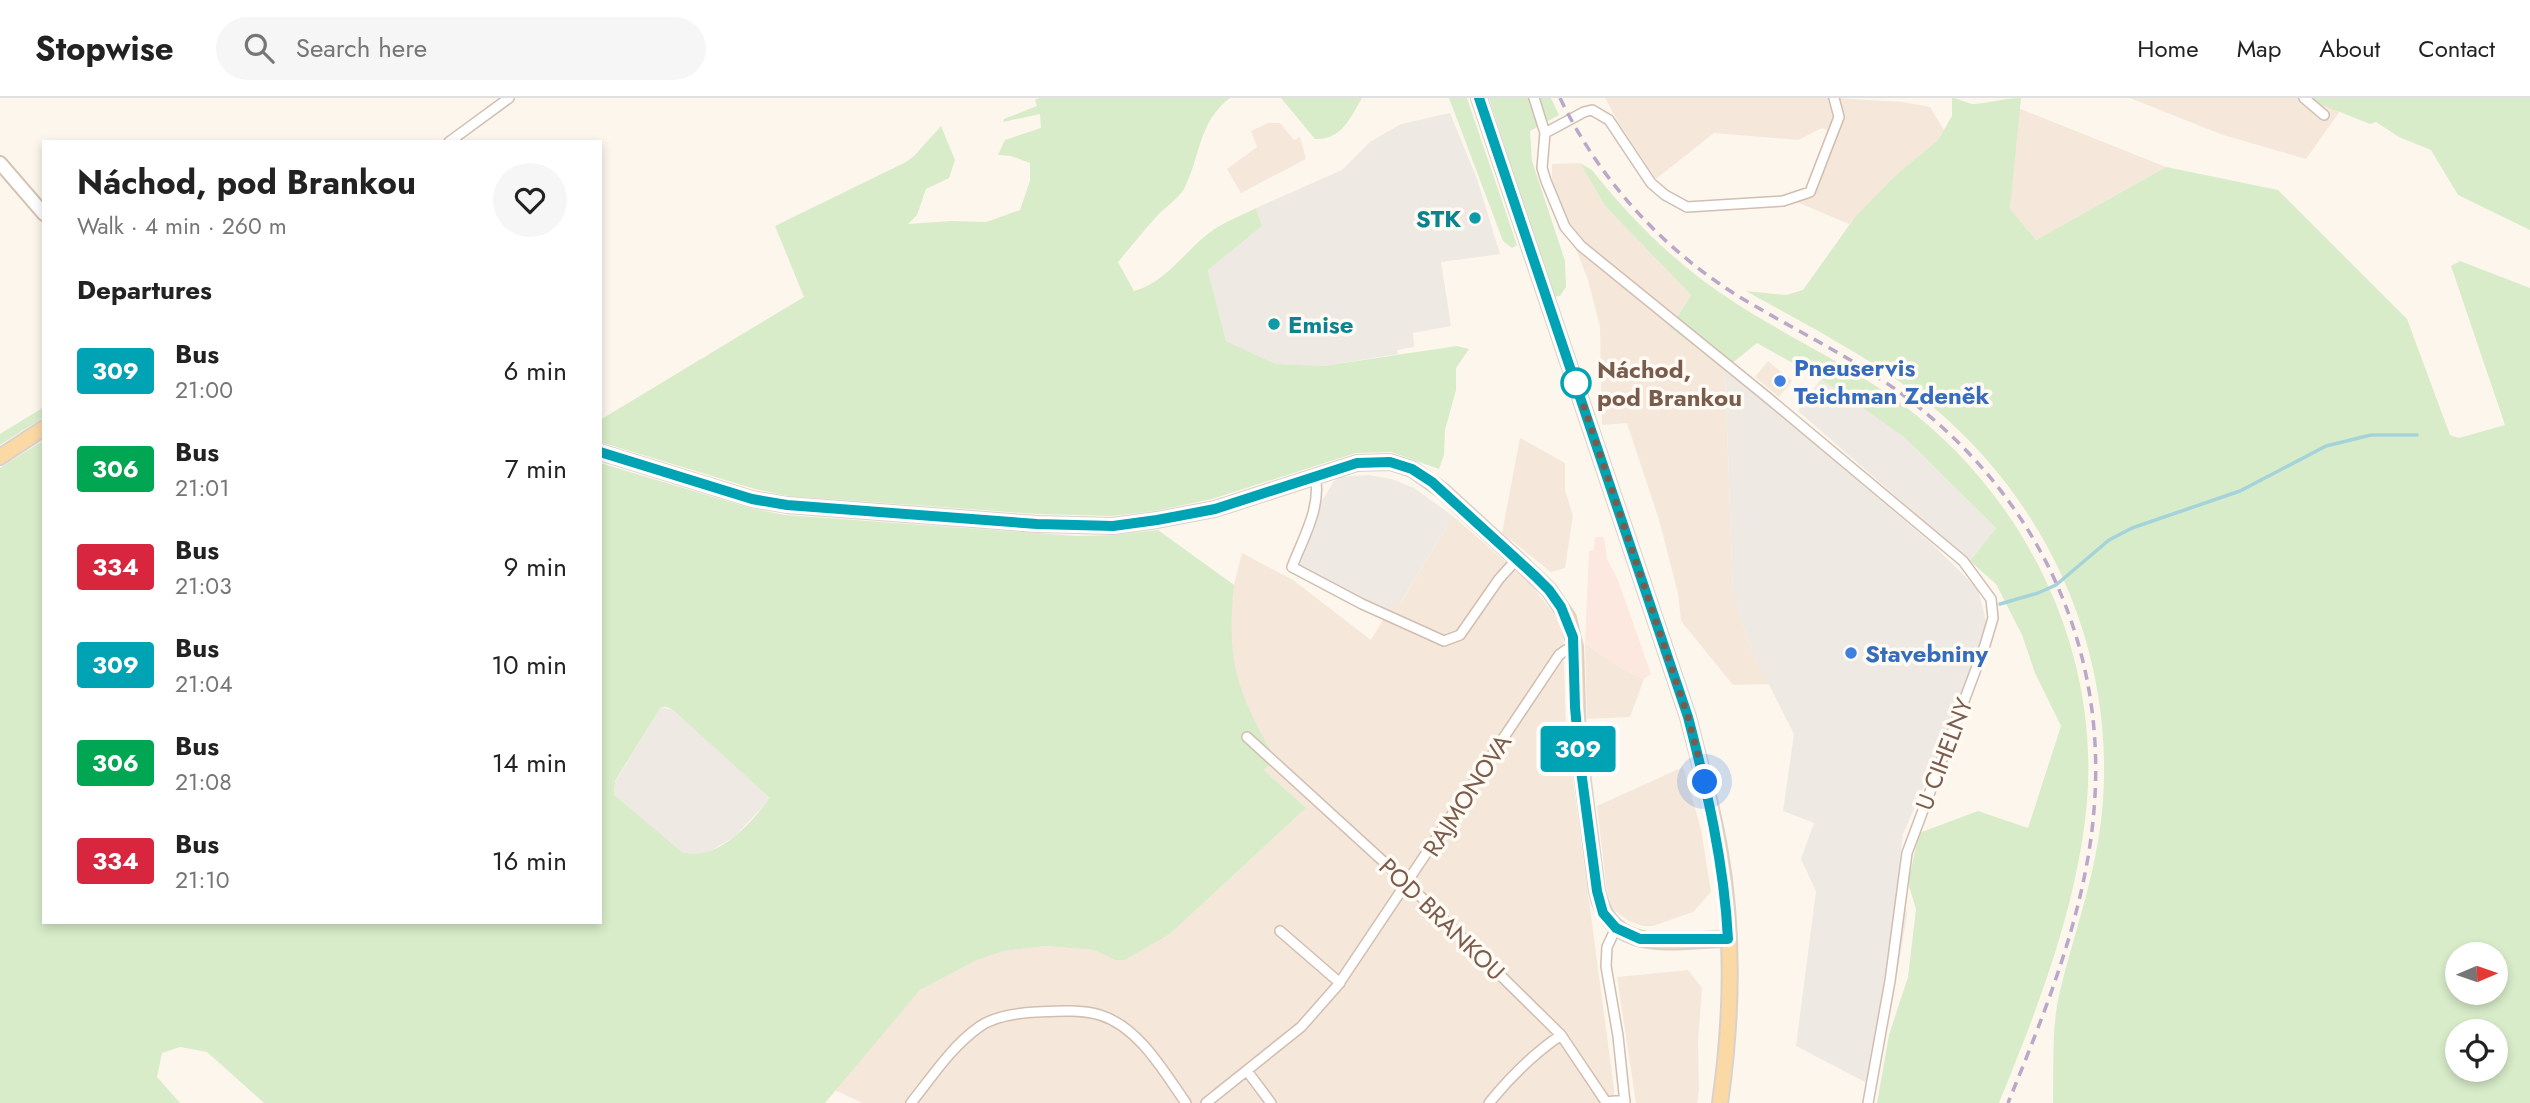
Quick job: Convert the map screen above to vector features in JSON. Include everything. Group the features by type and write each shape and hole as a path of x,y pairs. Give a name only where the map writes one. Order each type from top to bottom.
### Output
{"main road":[{"path":"1479,98 1688,717 1710,804 1719,849 1728,939 1726,1062 1720,1103"},
{"path":"0,457 42,429"},
{"path":"602,453 752,499 787,505 1078,526 1134,523 1215,509 1357,463 1374,461 1401,464 1432,482 1517,559 1549,590 1571,626 1575,647 1577,733 1597,891 1603,913 1616,928 1633,937 1648,940 1728,939"}],"street":[{"path":"452,140 509,98"},
{"path":"1534,98 1545,134 1592,110 1609,120 1651,183 1665,195 1687,207 1783,201 1810,192 1839,117 1834,98"},
{"path":"2304,98 2324,116"},
{"name":"U CIHELNY","path":"1545,134 1542,168 1565,227 1581,246 1753,385 1963,561 1991,599 1993,618 1985,646 1907,853 1890,981 1868,1103"},
{"path":"0,163 42,212"},
{"path":"1315,475 1318,488 1315,507 1292,567 1362,604 1444,641 1460,635 1499,579 1517,559"},
{"name":"RAJMONOVA","path":"1206,1103 1301,1027 1340,983 1559,655 1575,647"},
{"name":"POD BRANKOU","path":"1247,737 1408,884 1561,1035 1606,1102 1625,1101"},
{"path":"1616,928 1607,947 1606,966 1625,1101"},
{"path":"1280,930 1340,983"},
{"path":"911,1103 959,1044 982,1025 1016,1013 1058,1011 1101,1015 1121,1026 1138,1039 1186,1103"},
{"path":"1489,1103 1528,1059 1561,1035"},
{"path":"1247,1071 1271,1103"}],"shaded area":[{"path":"1605,98 1836,98 1903,102 1930,107 1944,130 1938,140 1898,173 1849,224 1794,201 1813,196 1838,135 1822,128 1798,140 1714,133 1656,179"},
{"path":"2130,98 2305,98 2340,111 2306,159 2223,135"},
{"path":"2018,108 2166,167 2036,240 2010,209"},
{"path":"1450,113 1477,179 1500,254 1441,262 1451,326 1413,333 1414,347 1397,350 1398,354 1323,366 1276,364 1226,341 1208,269 1262,226 1256,208 1342,170 1370,142 1401,124"},
{"path":"1268,123 1280,123 1294,140 1300,137 1306,159 1241,193 1227,169 1257,147 1251,131"},
{"path":"1580,163 1605,206 1691,295 1670,328 1725,369 1733,593 1752,651 1769,684 1733,685 1681,621 1678,593 1659,520 1627,423 1602,425 1600,327 1588,280 1552,187 1552,164"},
{"path":"1768,361 1792,381 1779,397 1755,377"},
{"path":"1725,369 1931,543 1978,589 1987,625 1938,754 1903,834 1899,866 1907,915 1898,969 1867,1083 1796,1046 1816,891 1801,859 1814,823 1783,811 1794,734 1752,651 1733,593"},
{"path":"1821,379 1904,437 1996,528 1970,561 1798,411"},
{"path":"1520,438 1565,463 1565,490 1573,516 1565,568 1551,572 1502,533"},
{"path":"1368,475 1392,479 1414,488 1453,516 1399,605 1394,602 1389,613 1296,566 1322,501 1334,481 1340,477"},
{"path":"1453,516 1528,581 1556,616 1563,633 1566,727 1614,1103 862,1103 835,1090 920,990 977,960 1004,951 1046,946 1094,950 1115,960 1125,960 1170,934 1306,808 1264,770 1274,758 1240,691 1231,650 1229,624 1234,585 1242,553 1293,580 1371,640 1394,601 1400,604"},
{"path":"1595,537 1604,537 1607,559 1618,580 1651,674 1644,679 1620,668 1585,643 1589,551 1594,550"},
{"path":"1585,643 1620,668 1644,679 1630,717 1587,719"},
{"path":"661,707 673,710 771,798 734,837 709,852 693,856 682,852 614,796 615,782"},
{"path":"1683,767 1701,829 1711,892 1693,912 1653,926 1643,926 1629,921 1615,911 1608,901 1597,806"},
{"path":"1688,970 1702,988 1697,1103 1636,1103 1617,977"}],"green space":[{"path":"1230,98 1220,107 1206,129 1184,189 1118,262 1134,291 1157,280 1216,228 1256,208 1262,226 1208,270 1226,341 1276,364 1323,366 1457,346 1469,349 1456,368 1456,390 1445,430 1444,455 1439,469 1391,452 1356,453 1212,499 1155,511 1112,516 1037,514 788,496 755,489 602,443 602,419 804,297 775,226 906,162 941,126 955,160 949,178 926,189 917,215 908,224 986,222 1020,210 1030,181 1030,163 1011,156 998,155 1005,140 1041,128 1040,114 1003,122 1004,119 1037,106 1035,100"},
{"path":"1281,98 1362,98 1339,132 1315,139"},
{"path":"1449,98 1467,98 1517,245 1512,248 1503,241"},
{"path":"1489,98 1551,98 1559,115 1530,131 1532,161 1565,261 1566,287 1560,296 1553,297"},
{"path":"1952,98 1974,104 2021,98 2010,209 2036,240 2166,167 2278,190 2407,319 2450,435 2459,438 2505,425 2451,266 2460,261 2530,288 2530,1103 2053,1103 2058,1001 2095,857 2102,812 2104,755 2099,698 2087,643 2068,590 2043,539 2012,491 1976,448 1934,408 1867,360 1746,291 1786,295 1803,290 1855,217 1898,173 1938,140 1952,116"},
{"path":"2305,98 2530,98 2530,230 2458,195 2431,150 2399,137 2376,122 2370,124"},
{"path":"1580,163 1592,170 1641,226 1696,275 1757,316 1879,388 1944,439 1984,482 2018,530 2046,582 2068,636 2082,694 2088,752 2086,812 2081,850 2064,924 2040,997 1999,1103 1877,1103 1889,1035 1908,977 1916,909 1908,883 1919,833 1978,811 2028,828 2061,726 2035,673 2022,635 1996,584 1970,561 1996,528 1904,437 1821,379 1757,343 1725,369 1670,328 1691,295 1605,206"},
{"path":"42,408 42,418 0,445 0,434"},
{"path":"42,441 42,924 602,924 602,464 750,508 785,515 1077,536 1158,530 1234,585 1232,635 1237,675 1251,714 1275,758 1264,770 1306,808 1170,934 1125,960 1115,960 1094,950 1046,946 1004,951 977,960 920,990 825,1103 264,1103 207,1052 180,1047 162,1053 157,1077 180,1103 0,1103 0,468","holes":["661,707 673,710 770,798 743,829 720,847 708,852 682,852 614,795 615,781"]}],"waterway":[{"path":"2000,604 2056,585 2109,540 2132,528 2240,491 2326,446 2371,435 2417,435"}],"railway":[{"path":"1560,98 1594,158 1637,212 1661,236 1714,280 1862,367 1931,417 1976,461 2015,510 2047,564 2071,621 2087,681 2095,744 2094,810 2090,848 2073,923 2050,996 2008,1103"}],"bus line":[{"name":"309","path":"602,453 752,499 787,505 1078,526 1113,526 1215,509 1357,463 1374,461 1401,464 1443,491 1549,590 1568,618 1575,647 1575,707 1580,763 1597,891 1607,919 1628,936 1640,939 1728,939 1719,849 1688,717 1479,98"}],"place":[{"name":"STK","path":"1475,218"},
{"name":"Emise","path":"1274,324"},
{"name":"Pneuservis Teichman Zdeněk","path":"1780,381"},
{"name":"Náchod, pod Brankou","path":"1576,383"},
{"name":"Stavebniny","path":"1851,653"}],"route":[{"path":"1576,383 1688,717 1705,782"}]}
